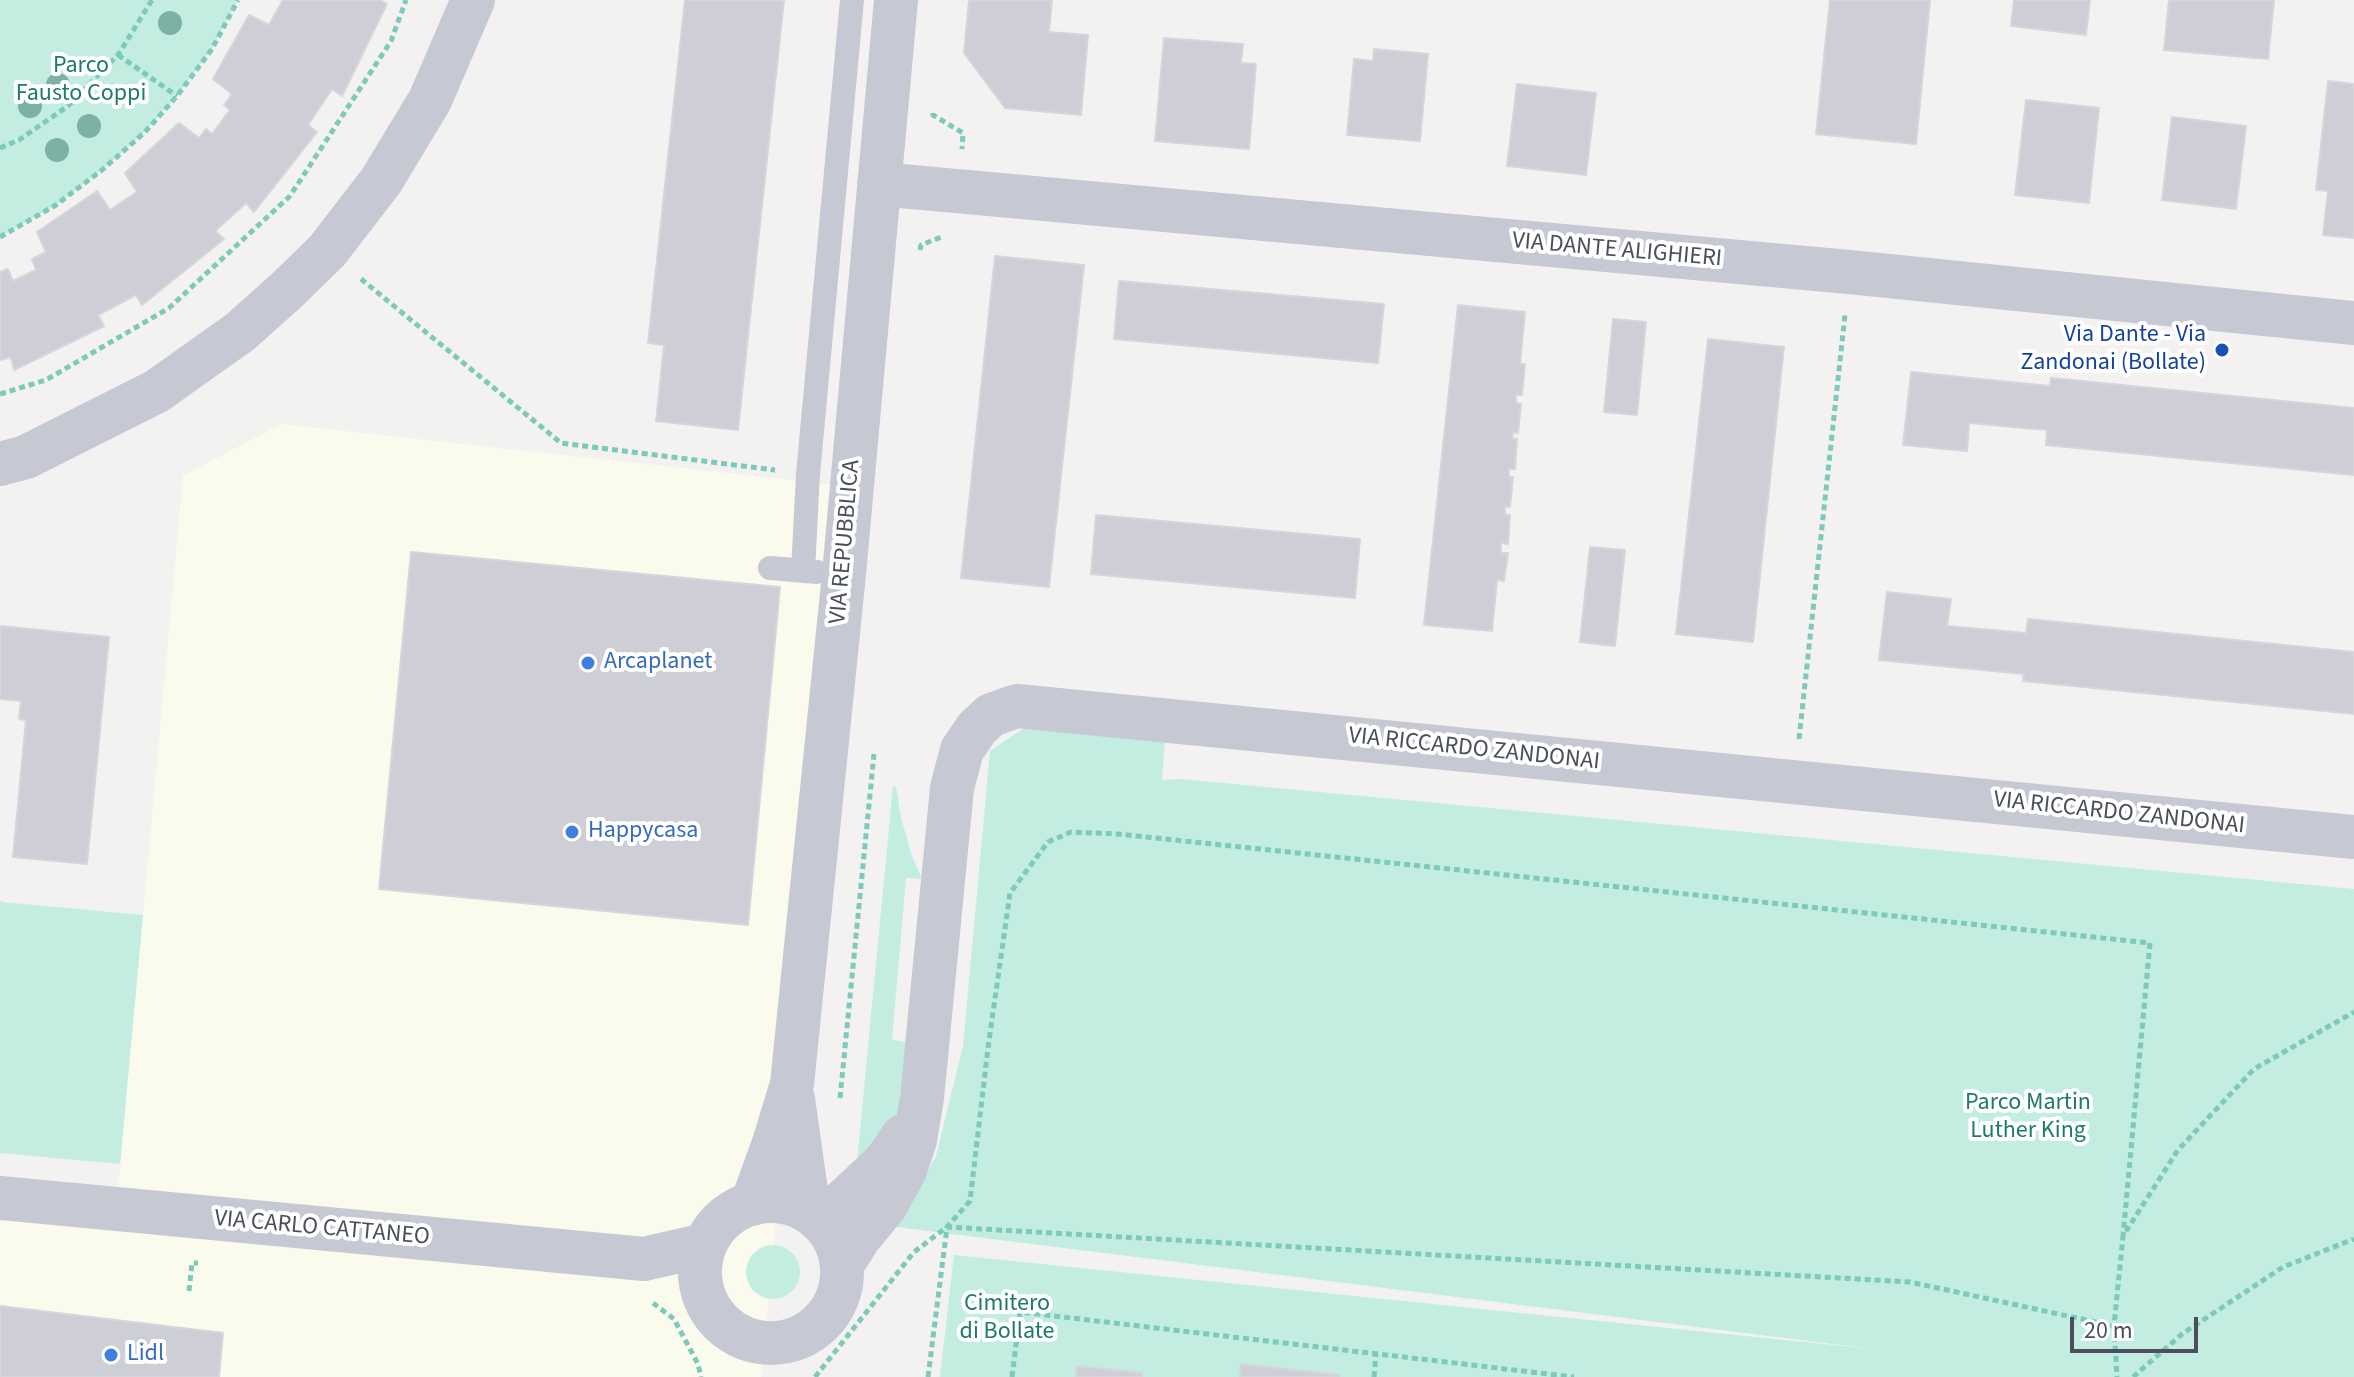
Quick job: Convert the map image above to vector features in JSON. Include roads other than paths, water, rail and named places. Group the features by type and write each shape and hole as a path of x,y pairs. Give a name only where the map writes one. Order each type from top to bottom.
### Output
{"street":[{"path":"0,464 26,457 157,391 240,332 327,251 381,181 430,100 473,0"},
{"name":"VIA REPUBBLICA","path":"815,1217 792,1084 823,572 870,282 896,0"},
{"name":"VIA DANTE ALIGHIERI","path":"879,184 1849,272 2354,323"},
{"name":"VIA RICCARDO ZANDONAI","path":"842,1265 886,1205 905,1170 915,1140 922,1098 952,788 962,750 977,728 991,715 1017,706 2354,837"},
{"name":"VIA REPUBBLICA","path":"752,1204 792,1084"},
{"name":"VIA RICCARDO ZANDONAI","path":"815,1217 885,1162 900,1141 922,1098"},
{"name":"VIA CARLO CATTANEO","path":"0,1198 644,1259 705,1245"},
{"path":"772,1201 791,1204 815,1217 836,1241 842,1265 841,1290 831,1312 786,1359 769,1344 749,1358 711,1311 702,1290 700,1267 705,1245 716,1227 732,1213 752,1204 772,1201"},
{"name":"VIA CARLO CATTANEO","path":"644,1259 702,1290"}],"lane":[{"path":"770,568 823,572 808,474 852,0"},
{"path":"826,277 870,282"}],"place":[{"name":"Via Dante - Via Zandonai (Bollate)","path":"2222,350"},
{"name":"Arcaplanet","path":"588,663"},
{"name":"Happycasa","path":"572,832"},
{"name":"Lidl","path":"111,1355"}],"park label":[{"name":"Parco Fausto Coppi","path":"81,81"},
{"name":"Parco Martin Luther King","path":"2028,1118"},
{"name":"Cimitero di Bollate","path":"1007,1319"}]}
